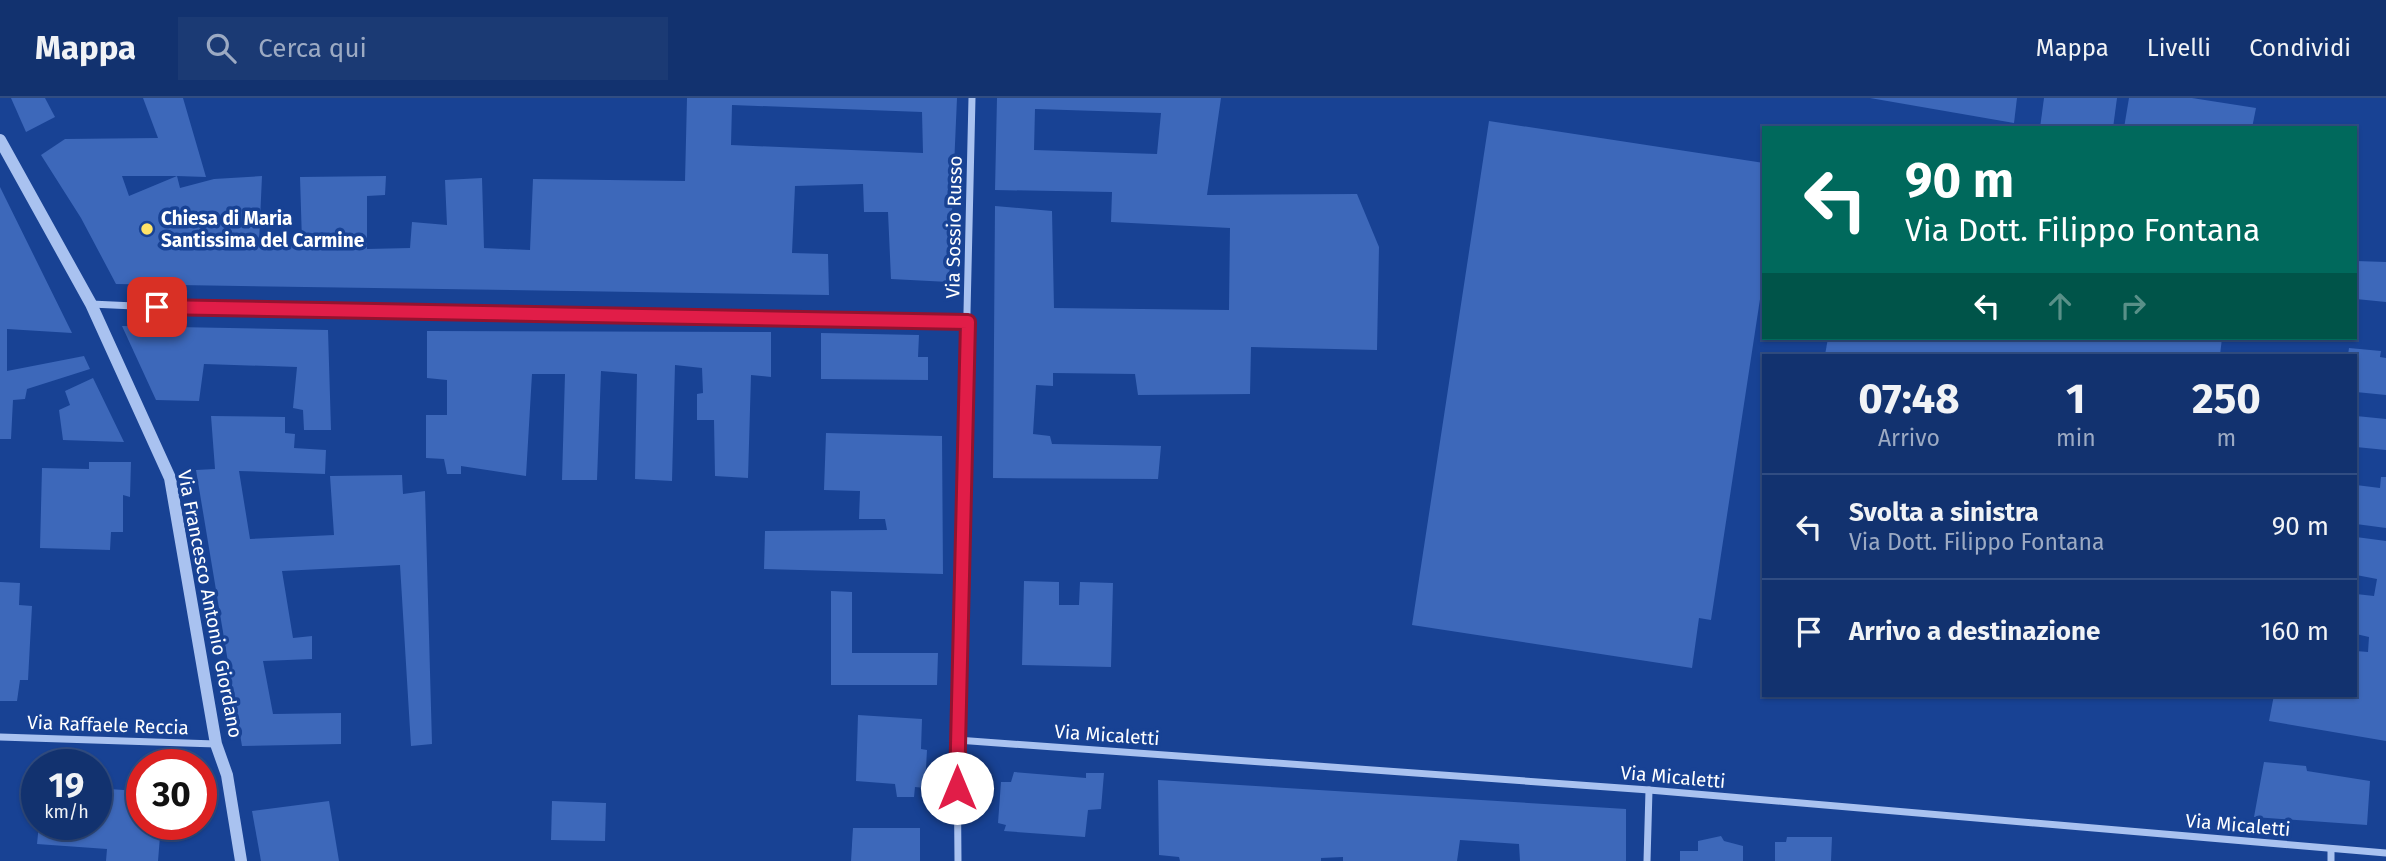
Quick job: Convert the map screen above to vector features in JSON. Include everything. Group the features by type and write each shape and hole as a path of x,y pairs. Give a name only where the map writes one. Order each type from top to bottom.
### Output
{"street":[{"name":"Via Sossio Russo","path":"958,861 957,740 972,98"},
{"name":"Via Francesco Antonio Giordano","path":"0,140 91,304 170,478 215,744 227,775 241,861"},
{"path":"91,304 178,308 968,322"},
{"name":"Via Raffaele Reccia","path":"0,737 215,744"},
{"name":"Via Micaletti","path":"957,740 1649,790 2386,853"},
{"path":"1647,861 1649,790"},
{"path":"2331,849 2331,861"}],"building":[{"path":"11,98 45,98 55,117 26,132"},
{"path":"143,98 183,98 206,177 177,176 180,188 214,179 262,176 259,242 302,242 300,177 386,176 385,195 367,196 367,249 410,248 412,222 447,225 445,180 482,178 484,248 530,250 533,179 685,181 687,98 957,98 949,282 891,279 888,212 864,212 863,184 795,186 792,253 828,254 829,295 116,284 81,218 41,155 65,139 158,138","holes":["732,105 922,112 923,153 731,145","122,176 177,176 129,196"]},
{"path":"997,98 1221,98 1207,195 1357,194 1379,247 1377,350 1251,347 1250,394 1138,395 1135,374 1053,373 1053,386 1036,385 1033,434 1050,436 1052,444 1161,446 1158,479 993,478 995,206 1052,211 1054,308 1229,310 1230,228 1111,222 1112,192 995,190","holes":["1035,109 1161,113 1157,154 1034,150"]},
{"path":"1870,98 2017,98 2014,123"},
{"path":"2044,98 2117,98 2113,126 2040,126"},
{"path":"2129,98 2192,98 2256,108 2252,126 2124,126"},
{"path":"1489,121 1762,163 1762,286 1711,620 1699,618 1692,668 1412,625"},
{"path":"0,187 72,333 7,329 7,371 84,356 90,369 27,389 25,399 13,400 11,439 0,439"},
{"path":"2357,261 2386,262 2386,302 2357,299"},
{"path":"122,326 328,330 331,430 304,430 303,410 293,408 297,367 204,364 199,401 156,400"},
{"path":"427,331 771,332 771,377 751,375 748,478 715,476 714,420 697,420 697,394 703,393 702,368 675,365 672,481 635,479 637,374 601,371 597,480 562,480 565,374 532,374 526,476 461,466 461,474 447,474 444,459 426,458 426,415 447,415 447,380 427,378"},
{"path":"821,333 919,335 918,357 928,357 928,380 821,379"},
{"path":"1828,340 2222,340 2220,354 1825,354"},
{"path":"2349,348 2381,351 2380,357 2386,358 2386,395 2357,392 2357,354 2348,354"},
{"path":"93,378 124,442 63,440 59,410 70,405 65,391"},
{"path":"211,416 285,417 285,433 295,434 294,448 326,450 325,474 239,471 250,539 334,535 330,476 402,475 403,494 425,491 432,744 411,746 400,565 282,571 293,638 312,636 312,659 263,661 273,714 341,713 341,744 242,746 196,470 215,469"},
{"path":"2357,416 2386,419 2386,450 2357,447"},
{"path":"826,433 942,436 943,574 764,569 765,531 887,530 885,519 859,519 860,491 824,490"},
{"path":"89,462 131,462 130,497 123,495 123,532 111,532 110,550 40,548 42,468 89,469"},
{"path":"2381,477 2386,477 2386,528 2357,524 2357,485 2380,488"},
{"path":"2357,537 2386,541 2386,741 2269,721 2274,697 2357,697 2357,651 2368,652 2369,637 2357,634 2357,594 2374,596 2377,579 2357,575"},
{"path":"1024,581 1059,582 1059,605 1079,605 1080,582 1113,583 1111,667 1022,665"},
{"path":"0,582 20,583 19,605 32,606 28,680 20,680 17,701 0,701"},
{"path":"831,591 852,592 852,653 938,653 937,685 831,685"},
{"path":"858,715 922,719 921,749 927,750 925,788 915,787 914,797 897,797 895,784 856,781"},
{"path":"2264,762 2306,766 2307,771 2370,781 2367,825 2254,817"},
{"path":"1014,772 1086,778 1086,773 1104,773 1101,809 1088,810 1085,837 1004,831 1006,825 998,823 1001,782 1011,782"},
{"path":"1158,780 1626,809 1626,861 1520,861 1519,844 1460,840 1457,861 1343,861 1343,857 1321,858 1321,861 1180,861 1179,857 1159,855"},
{"path":"112,789 126,790 126,840 160,840 158,861 106,861 107,849 37,844 37,840 112,840"},
{"path":"329,801 339,861 261,861 252,811"},
{"path":"552,801 606,803 605,841 551,840"},
{"path":"853,828 920,828 920,861 851,861"},
{"path":"1721,836 1724,841 1743,846 1743,861 1680,861 1680,851 1698,851 1698,841"},
{"path":"1787,837 1832,837 1831,861 1775,861 1775,842 1786,842"}],"place":[{"name":"Chiesa di Maria Santissima del Carmine","path":"147,229"}],"route":[{"path":"157,307 968,322 957,788"}]}
